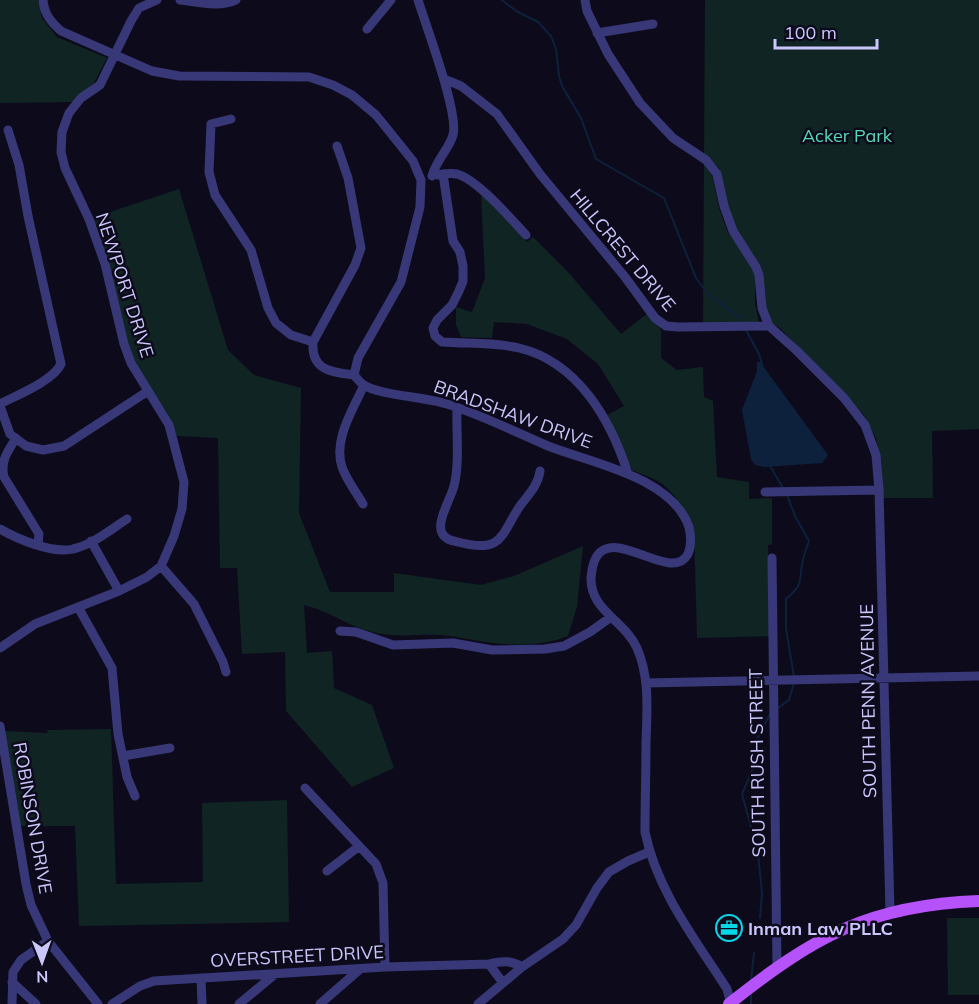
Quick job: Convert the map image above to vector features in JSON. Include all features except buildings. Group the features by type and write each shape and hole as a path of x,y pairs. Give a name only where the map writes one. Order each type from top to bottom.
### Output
{"main road":[{"path":"730,1003 807,946 834,932 890,912 937,903 979,902"}],"street":[{"path":"43,0 50,21 61,31 152,71 179,76 309,76 333,84 352,95 376,116 413,161 421,180 420,207 401,282 358,358 354,375 330,371 318,364 312,353 312,342 355,265 361,248 348,178 337,146"},
{"name":"NEWPORT DRIVE","path":"157,0 139,8 100,85 81,98 69,113 62,132 61,152 65,168 89,219 105,264 123,344 131,363 168,425 178,452 184,482 182,508 174,536 161,566"},
{"path":"180,0 210,4 229,3 236,0"},
{"path":"367,29 391,0"},
{"path":"418,0 444,79 454,120 453,134 435,163 432,176"},
{"path":"585,0 587,11 597,33 640,103 673,138 706,160 717,174 724,206 733,231 759,275 762,308 769,326 836,390 865,425 876,455 879,490 765,492"},
{"path":"597,33 653,24"},
{"name":"HILLCREST DRIVE","path":"444,79 461,86 497,114 540,174 625,277 655,318 666,326 678,327 769,326"},
{"path":"231,119 211,124 209,172 215,195 251,250 268,309 276,323 291,335 312,342"},
{"path":"8,130 19,165 61,364 58,371 0,405 10,434 26,446 43,450 64,446 148,391"},
{"path":"421,180 443,174 457,174 469,180 526,235"},
{"path":"443,174 453,241 460,252 463,266 463,281 452,304 437,320 433,328 435,336 442,342 519,348 538,354 572,375 591,396 620,449 628,474"},
{"name":"BRADSHAW DRIVE","path":"354,375 364,385 377,390 423,398 457,408 551,447 645,481 663,494 686,520 691,534 691,547 686,557 677,562 665,562 626,549 610,548 599,553 593,562 591,584 595,598 628,633 637,648 647,683 645,832 649,852 664,889 727,989 730,1003"},
{"path":"363,504 342,468 338,450 340,439 364,385"},
{"path":"457,408 454,485 441,524 442,532 447,539 477,546 492,544 508,529 518,509 534,487 540,471"},
{"path":"16,438 5,455 2,469 4,477 39,534 38,544"},
{"name":"SOUTH PENN AVENUE","path":"879,490 890,912"},
{"path":"0,529 16,539 60,550 73,549 127,519"},
{"path":"91,541 119,591"},
{"name":"SOUTH RUSH STREET","path":"772,558 777,967"},
{"path":"0,648 35,624 119,591 147,577 161,566 194,604 226,672"},
{"path":"78,607 111,668 118,734 127,777 135,796"},
{"path":"340,631 356,632 393,645 453,644 492,650 545,650 564,646 611,617"},
{"path":"647,683 979,676"},
{"name":"ROBINSON DRIVE","path":"0,726 31,905 48,941 98,1004"},
{"path":"123,756 170,748"},
{"path":"304,788 376,864 383,883 385,967"},
{"path":"327,871 358,847"},
{"path":"478,1004 522,967 570,932 609,872 649,852"},
{"path":"12,1004 13,977 21,960 48,941"},
{"name":"OVERSTREET DRIVE","path":"112,1004 140,986 154,981 497,962 515,962 522,967"},
{"path":"489,964 503,983"},
{"path":"320,1004 359,970"},
{"path":"239,1004 274,975"},
{"path":"13,977 36,1004"},
{"path":"201,978 202,1004"}],"green space":[{"path":"0,0 38,0 42,18 57,37 107,58 94,83 73,102 0,103"},
{"name":"Acker Park","path":"705,0 979,0 979,429 932,431 933,498 883,498 881,462 876,438 864,415 780,328 769,322 765,306 763,275 736,231 727,205 719,168 704,154"},
{"path":"704,164 713,177 719,208 728,233 752,263 759,323 703,325"},
{"path":"179,189 228,350 254,375 301,388 299,513 330,592 394,592 394,573 481,585 514,576 583,546 577,607 568,636 548,642 506,644 441,635 381,634 354,626 304,605 307,653 332,651 334,688 372,705 394,768 352,787 286,711 285,652 242,654 237,568 220,568 218,438 177,436 168,414 140,372 128,346 92,218"},
{"path":"481,193 527,242 533,237 568,272 621,334 648,313 661,330 661,358 677,370 703,367 704,397 713,401 717,477 749,482 749,499 772,498 772,544 768,545 770,636 697,638 694,530 684,509 670,491 658,481 632,470 605,416 624,406 598,364 567,339 527,324 494,322 492,338 461,337 456,325 456,307 472,312 485,278"},
{"path":"111,729 116,884 203,882 202,803 287,800 289,922 79,926 75,826 20,826 4,731 48,733 47,730"},
{"path":"947,918 979,918 979,995 948,995"}],"water":[{"path":"757,362 760,362 828,455 822,463 764,467 755,465 751,459 742,410 757,371"}],"waterway":[{"path":"502,0 516,11 538,22 551,36 556,49 562,86 581,118 596,159 664,198 696,278 707,293 740,318 742,322"},
{"path":"746,330 759,354 763,368"},
{"path":"769,464 783,488"},
{"path":"787,495 795,516 809,541 803,558 800,581 786,599 786,629 794,677"},
{"path":"777,709 789,700 794,683"},
{"path":"760,918 762,893 758,853 742,794 754,766 756,741 770,714"},
{"path":"751,980 754,953"},
{"path":"751,991 751,1004"}],"place":[{"name":"Inman Law PLLC","path":"729,928"}]}
